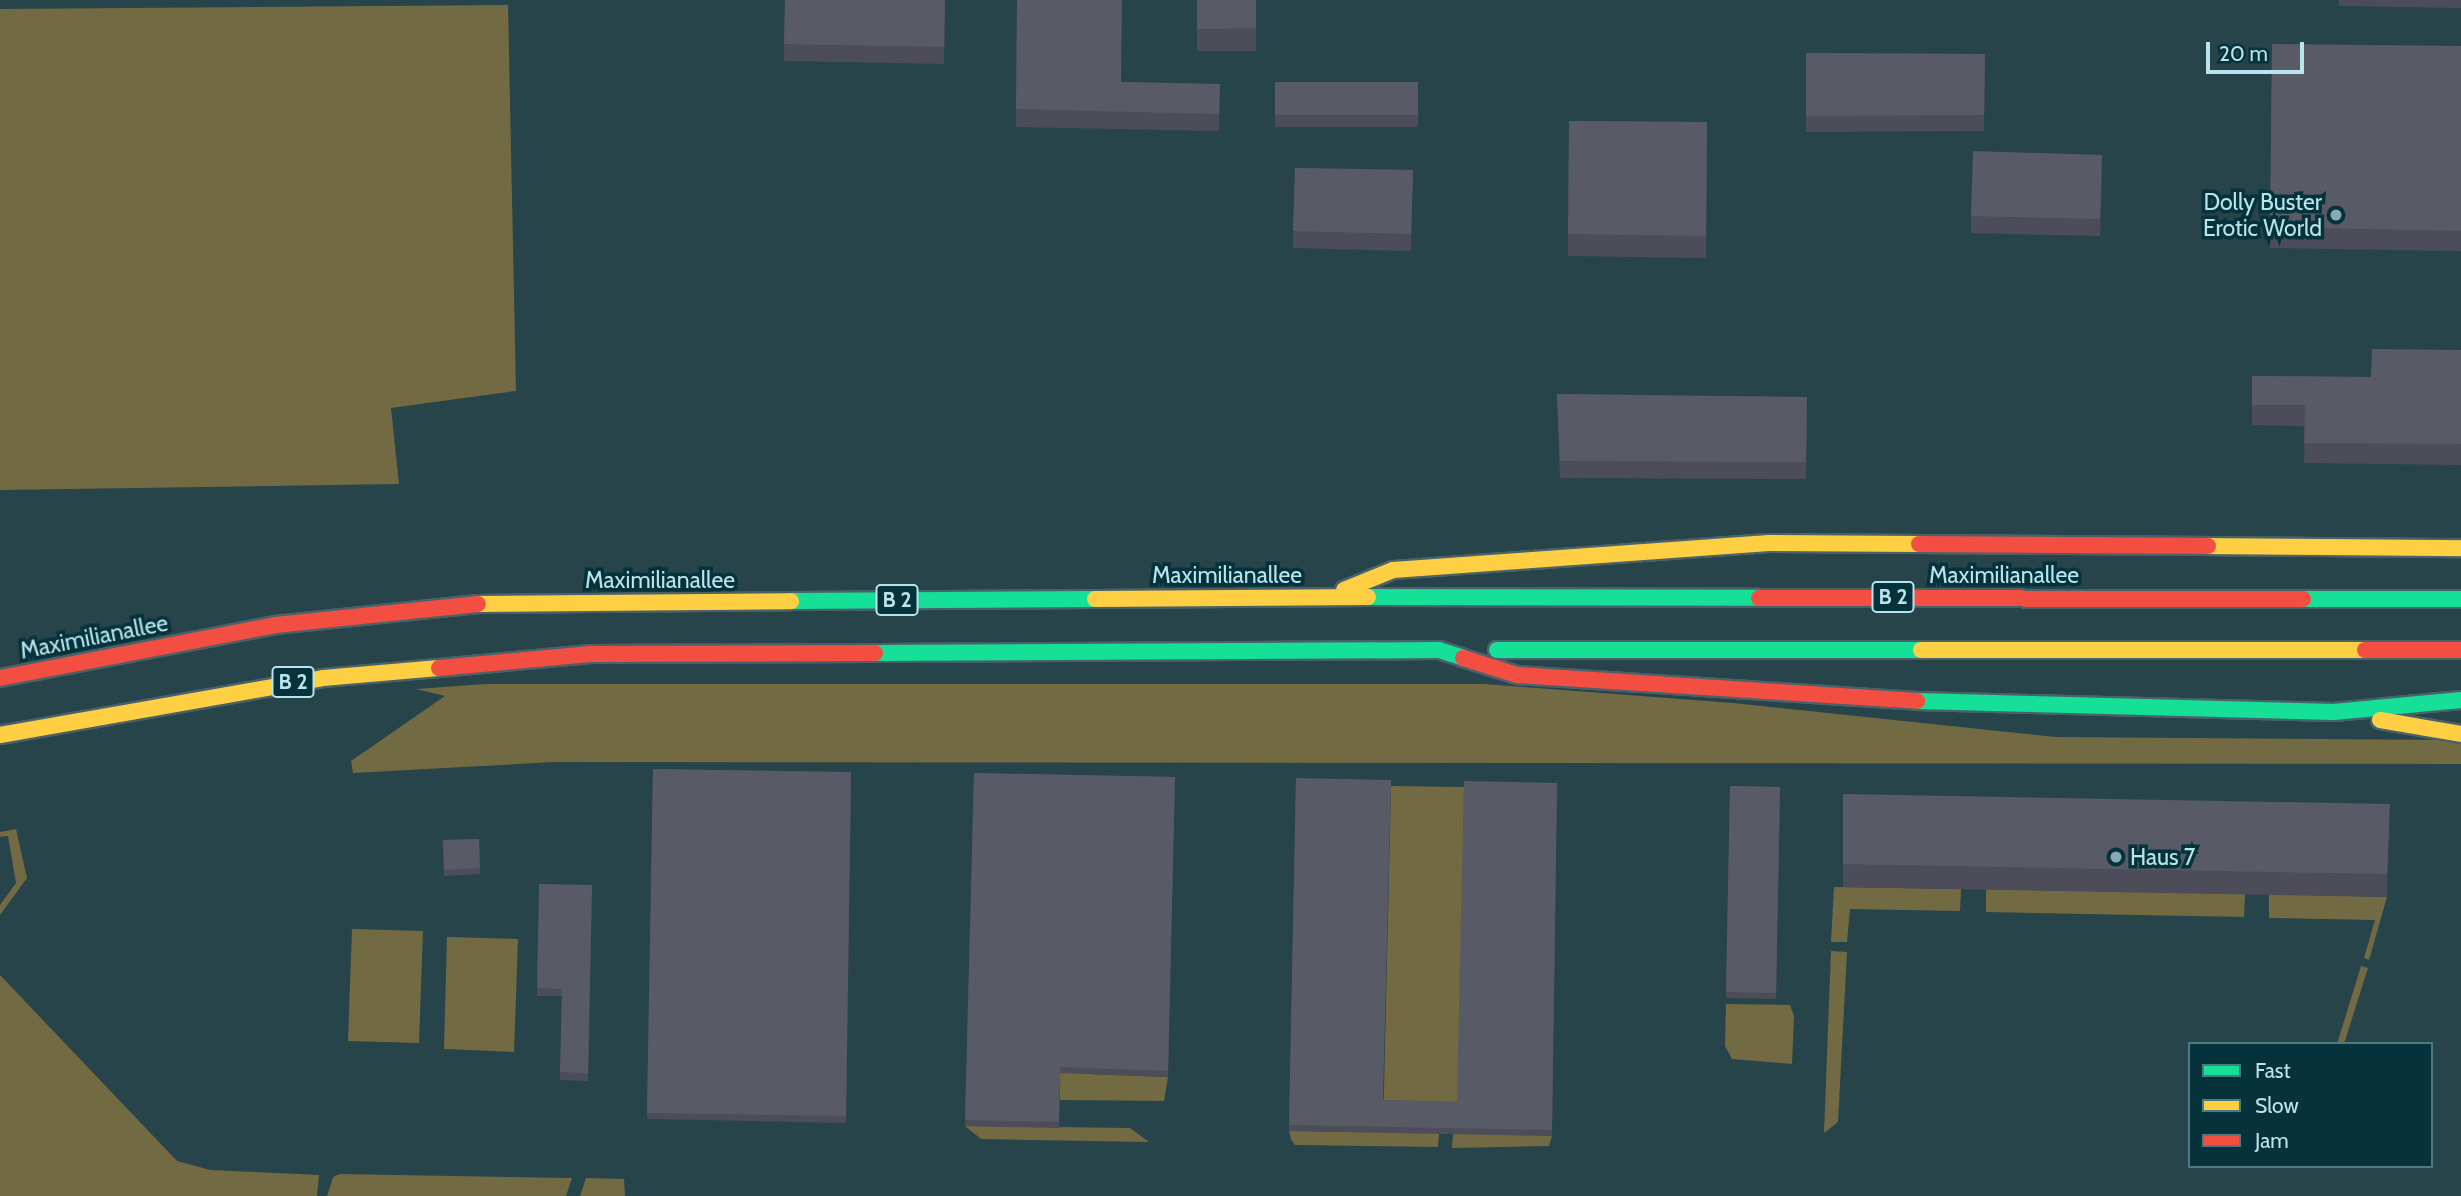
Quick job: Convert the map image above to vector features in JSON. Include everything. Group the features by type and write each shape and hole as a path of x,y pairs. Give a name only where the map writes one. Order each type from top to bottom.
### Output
{"highway":[{"path":"1325,597 1393,570 1769,543 2461,548"},
{"name":"Maximilianallee","path":"0,678 275,625 468,604 1325,597 2461,598"},
{"path":"1439,650 1531,676 1970,704 2334,712 2461,700"},
{"name":"B 2","path":"0,735 323,678 590,654 1439,650 2461,650"},
{"path":"2334,712 2461,734"}],"shaded area":[{"path":"508,5 516,391 391,408 399,484 0,490 0,9"},
{"path":"485,684 1485,684 1733,703 2056,737 2455,740 2461,741 2461,764 554,762 353,773 351,761 445,696 416,689"},
{"path":"1051,780 1089,1074 1168,1077 1164,1101 1060,1100"},
{"path":"1391,786 1464,787 1552,1136 1549,1146 1452,1148 1453,1134 1439,1134 1438,1147 1295,1145 1291,1139 1289,1131 1383,1132"},
{"path":"16,829 27,878 0,915 0,905 16,883 8,836 0,837 0,832"},
{"path":"1834,887 1961,889 1960,911 1850,909 1847,942 1831,942"},
{"path":"1986,889 2245,894 2244,917 1986,912"},
{"path":"2269,894 2387,897 2369,960 2364,958 2375,920 2269,918"},
{"path":"352,929 423,931 419,1043 348,1041"},
{"path":"447,937 518,939 514,1052 444,1049"},
{"path":"1831,951 1847,952 1838,1122 1824,1133"},
{"path":"2361,966 2368,968 2345,1042 2338,1042"},
{"path":"0,975 177,1161 210,1170 319,1175 317,1196 0,1196"},
{"path":"1726,1004 1790,1005 1794,1016 1792,1064 1732,1059 1725,1046"},
{"path":"965,1126 1130,1128 1149,1142 981,1139"},
{"path":"340,1174 572,1178 566,1196 327,1196 333,1177"},
{"path":"586,1178 624,1179 625,1196 580,1196"}],"building":[{"path":"785,0 945,0 944,47 784,44"},
{"path":"1017,0 1122,0 1121,82 1220,84 1219,114 1016,109"},
{"path":"1197,0 1256,0 1256,28 1197,29"},
{"path":"2272,44 2461,46 2461,231 2270,227"},
{"path":"1806,53 1985,54 1984,115 1806,116"},
{"path":"1275,82 1418,82 1418,115 1275,115"},
{"path":"1569,121 1707,122 1706,236 1568,234"},
{"path":"1973,151 2102,155 2100,219 1971,216"},
{"path":"1295,168 1413,170 1411,234 1293,231"},
{"path":"2372,349 2461,350 2461,444 2304,443 2305,405 2252,405 2252,376 2371,377"},
{"path":"1557,394 1807,397 1806,462 1560,461"},
{"path":"653,769 851,772 846,1116 647,1113"},
{"path":"974,773 1175,777 1168,1071 1060,1067 1059,1122 965,1120"},
{"path":"1296,778 1391,780 1383,1100 1457,1102 1464,781 1557,783 1552,1130 1289,1125"},
{"path":"1730,786 1780,787 1776,993 1726,992"},
{"name":"Haus 7","path":"1843,794 2390,804 2387,874 1843,864"},
{"path":"479,839 480,868 444,870 443,840"},
{"path":"539,884 592,885 588,1073 560,1072 562,989 537,988"}],"traffic: fast":[{"path":"1368,597 1759,598"},
{"path":"791,601 1095,599"},
{"path":"2303,599 2461,599"},
{"path":"875,653 1439,650 1463,658"},
{"path":"1497,650 1921,650"},
{"path":"1917,701 2334,712 2461,700"}],"traffic: slow":[{"path":"1344,590 1393,570 1769,543 1919,544"},
{"path":"2208,546 2461,548"},
{"path":"1095,599 1368,597"},
{"path":"478,604 791,601"},
{"path":"1921,650 2365,650"},
{"path":"0,735 323,678 439,668"},
{"path":"2380,720 2461,734"}],"traffic: jam":[{"path":"1919,544 2208,546"},
{"path":"1759,598 2303,599"},
{"path":"0,678 275,625 478,604"},
{"path":"2365,650 2461,650"},
{"path":"439,668 590,654 875,653"},
{"path":"1463,658 1517,675 1917,701"}],"place":[{"name":"Dolly Buster Erotic World","path":"2336,215"},
{"name":"Haus 7","path":"2116,857"}]}
